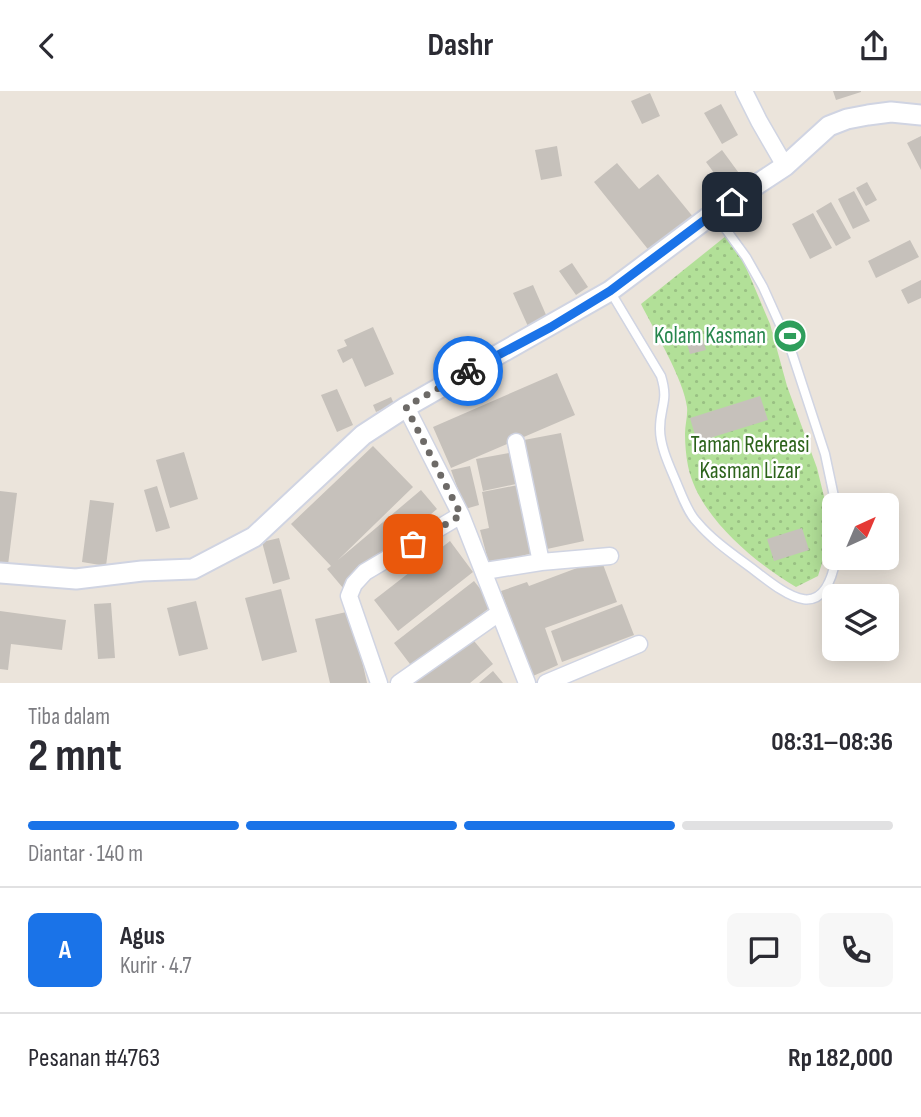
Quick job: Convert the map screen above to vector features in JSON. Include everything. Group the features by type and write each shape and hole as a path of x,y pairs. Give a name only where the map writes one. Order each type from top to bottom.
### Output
{"street":[{"path":"744,91 785,166"},
{"path":"0,573 76,579 142,571 193,569 254,537 363,435 406,407 610,291 714,213 785,166 829,126 847,119 891,112 921,115"},
{"path":"406,407 461,515 527,683"},
{"path":"516,442 541,562"},
{"path":"379,683 349,596 354,584 365,572 461,515"},
{"path":"485,571 541,562 610,556"},
{"path":"399,683 499,613"},
{"path":"546,683 639,644"}],"lane":[{"path":"714,213 746,257 790,347 825,454 833,493"},
{"path":"610,291 661,376 666,392 660,428 662,443 677,484 695,520 725,548 792,597 804,600 824,592 832,580 834,571"}],"green space":[{"name":"Taman Rekreasi Kasman Lizar","path":"731,232 770,324 787,386 817,468 823,493 822,563 818,576 796,587 780,577 730,536 703,503 687,462 685,396 675,369 641,304"}],"building":[{"path":"833,91 861,91 861,92 836,100"},
{"path":"650,93 660,116 642,124 631,101"},
{"path":"721,104 738,135 722,144 704,113"},
{"path":"921,136 921,170 907,143"},
{"path":"557,146 562,176 541,180 535,150"},
{"path":"722,150 744,180 728,192 706,162"},
{"path":"617,163 639,189 658,174 694,218 651,253 594,182"},
{"path":"867,182 877,200 866,206 856,188"},
{"path":"854,191 870,221 853,229 838,199"},
{"path":"831,202 851,238 836,246 816,211"},
{"path":"813,213 832,248 810,259 792,224"},
{"path":"910,240 919,257 876,278 868,261"},
{"path":"572,263 588,287 576,295 559,271"},
{"path":"921,280 921,298 908,304 901,290"},
{"path":"533,285 550,324 531,333 513,293"},
{"path":"373,327 394,374 365,387 352,358 343,363 337,350 347,346 344,340"},
{"path":"700,329 706,350 690,354 684,333"},
{"path":"557,373 575,415 451,468 433,427"},
{"path":"337,389 353,425 337,432 321,395"},
{"path":"760,396 768,420 697,442 690,418"},
{"path":"391,397 394,404 376,412 373,405"},
{"path":"561,433 584,541 547,549 524,440"},
{"path":"373,446 413,487 338,560 421,490 437,509 343,588 327,569 331,566 291,524"},
{"path":"184,452 198,499 170,508 156,460"},
{"path":"509,453 516,484 483,491 476,459"},
{"path":"470,466 479,505 465,509 451,470"},
{"path":"518,485 533,553 489,564 480,530 489,528 482,492"},
{"path":"157,486 170,528 156,532 144,490"},
{"path":"0,491 17,493 8,565 0,564"},
{"path":"90,500 114,503 106,566 82,562"},
{"path":"802,528 809,550 774,561 767,539"},
{"path":"279,538 290,579 273,584 262,542"},
{"path":"450,541 473,572 398,631 374,600"},
{"path":"601,559 617,602 545,628 558,665 533,676 501,591 527,582 529,586"},
{"path":"474,581 493,605 413,668 394,643"},
{"path":"281,589 297,652 262,661 245,598"},
{"path":"196,601 208,649 179,656 167,608"},
{"path":"111,603 115,658 98,659 94,604"},
{"path":"622,604 634,635 562,662 551,631"},
{"path":"0,611 66,620 62,650 11,644 8,670 0,669"},
{"path":"351,611 367,683 330,683 315,619"},
{"path":"470,636 493,664 470,683 414,683"},
{"path":"493,671 503,683 479,683"}],"way so far":[{"path":"413,544 461,515 406,407 468,371"}],"place":[{"name":"Kolam Kasman","path":"790,336"}],"route":[{"path":"468,371 551,327 610,291 732,202"}]}
